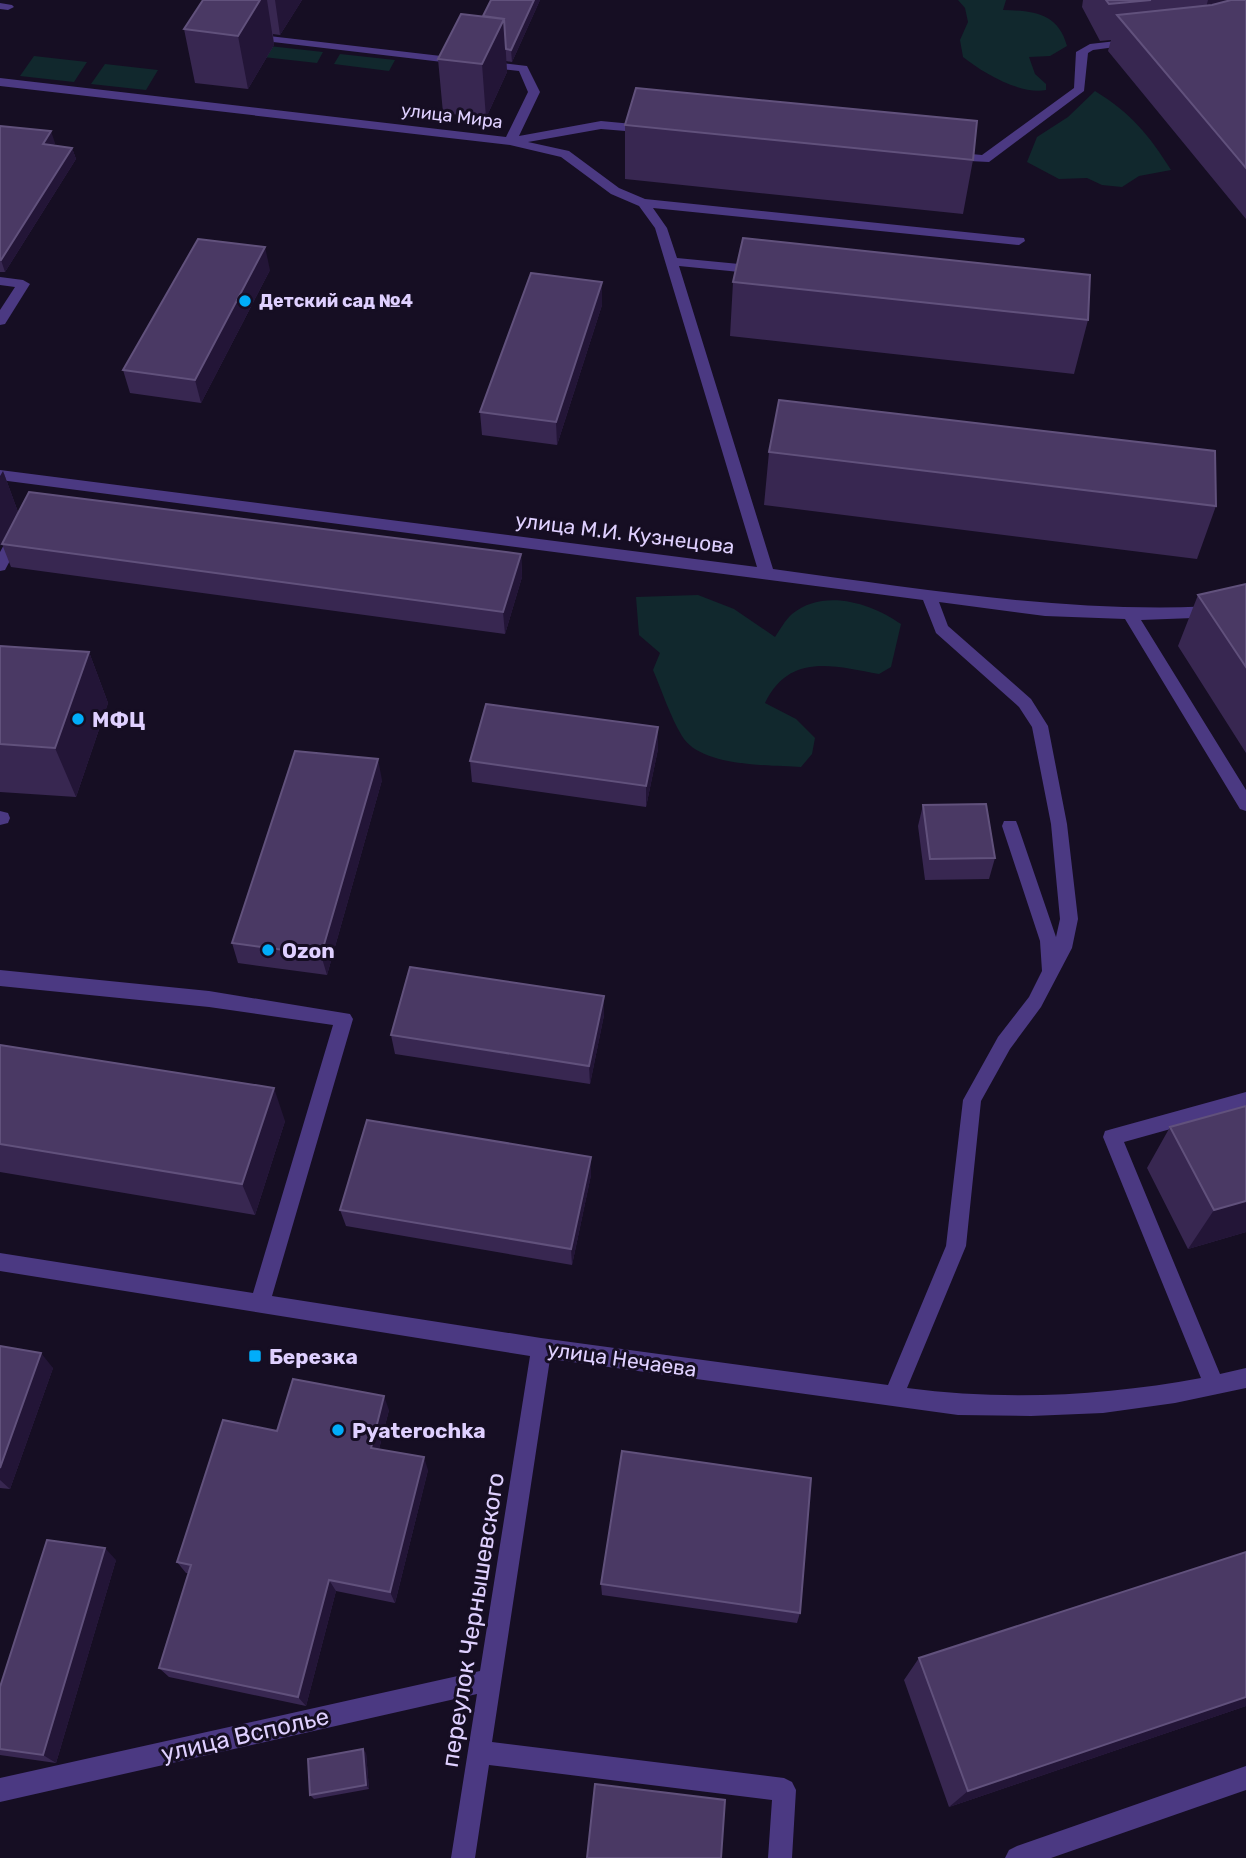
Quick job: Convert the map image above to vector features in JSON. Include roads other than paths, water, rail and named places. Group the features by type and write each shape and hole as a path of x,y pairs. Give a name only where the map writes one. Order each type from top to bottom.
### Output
{"street":[{"path":"245,37 523,68 534,92 510,141 565,153 615,191 643,203 1019,241"},
{"path":"933,154 985,159 1080,89 1082,52 1090,47 1151,40"},
{"name":"улица Мира","path":"0,82 510,141 601,125 668,131"},
{"path":"643,203 661,228 766,572"},
{"path":"669,261 777,272"},
{"path":"0,281 23,284 0,321"},
{"name":"улица М.И. Кузнецова","path":"0,475 41,488 766,572 1045,610 1131,616 1246,610"},
{"path":"0,566 26,518"},
{"path":"893,1397 957,1246 972,1100 1004,1043 1035,1002 1063,948 1069,919 1059,824 1040,726 1025,703 941,629 929,595"},
{"path":"1131,616 1246,804"},
{"path":"1010,826 1049,941 1051,971"},
{"path":"0,978 209,999 344,1019 259,1305"},
{"path":"1215,1386 1112,1138 1246,1100"},
{"name":"улица Нечаева","path":"0,1262 541,1348 893,1397 1010,1408 1157,1397 1246,1378"},
{"name":"переулок Чернышевского","path":"463,1858 541,1348"},
{"name":"улица Всполье","path":"0,1790 490,1681"},
{"path":"479,1752 784,1790 780,1858"},
{"path":"1017,1858 1246,1778"}],"place":[{"name":"Детский сад №4","path":"245,301"},
{"name":"МФЦ","path":"78,719"},
{"name":"Ozon","path":"268,950"},
{"name":"Березка","path":"255,1356"},
{"name":"Pyaterochka","path":"338,1430"}]}
